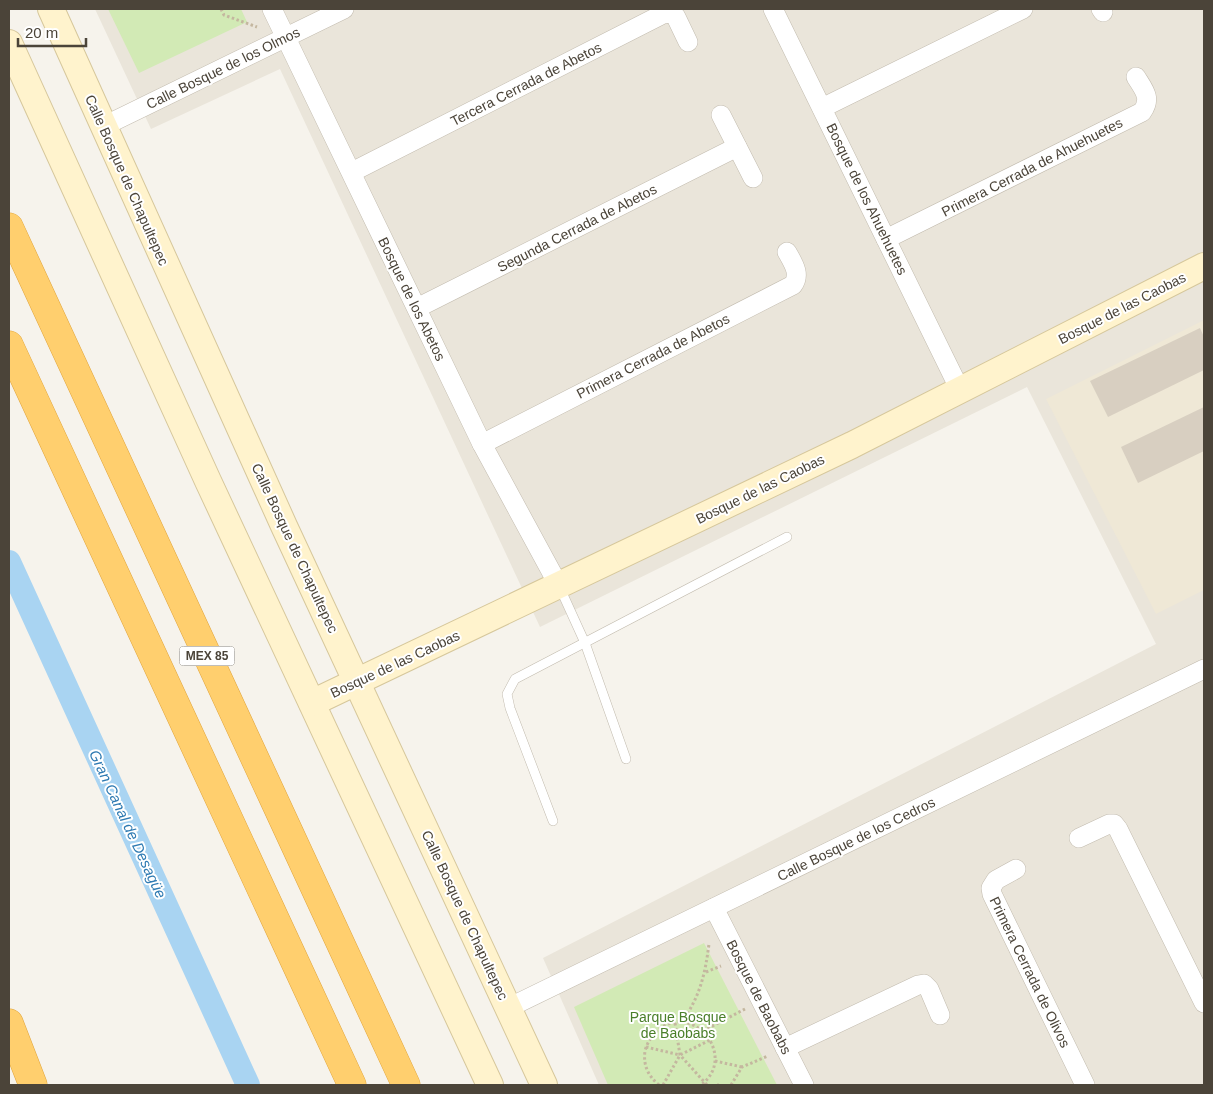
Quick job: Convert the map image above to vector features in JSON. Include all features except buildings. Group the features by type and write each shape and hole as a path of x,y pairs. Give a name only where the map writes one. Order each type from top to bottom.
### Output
{"highway":[{"name":"MEX 85","path":"9,226 406,1085"},
{"name":"MEX 85","path":"9,345 352,1085"},
{"path":"9,1023 33,1085"}],"main road":[{"name":"Calle Bosque de Chapultepec","path":"51,9 102,127 544,1085"},
{"path":"9,43 312,703 490,1085"},
{"name":"Bosque de las Caobas","path":"312,703 852,445 1204,266"}],"street":[{"name":"Bosque de los Abetos","path":"272,9 482,444 559,586"},
{"name":"Calle Bosque de los Olmos","path":"102,127 344,9"},
{"name":"Bosque de los Ahuehuetes","path":"773,9 960,390"},
{"path":"822,108 1023,9"},
{"name":"Tercera Cerrada de Abetos","path":"352,172 663,14 671,13 676,17 688,42"},
{"name":"Primera Cerrada de Ahuehuetes","path":"886,239 1142,112 1147,105 1148,96 1136,77"},
{"path":"721,116 753,178"},
{"name":"Segunda Cerrada de Abetos","path":"417,308 737,147"},
{"name":"Primera Cerrada de Abetos","path":"482,444 793,285 797,280 797,272 787,252"},
{"name":"Calle Bosque de los Cedros","path":"508,1008 1203,674"},
{"path":"1079,838 1109,824 1114,824 1118,829 1204,1003"},
{"name":"Primera Cerrada de Olivos","path":"1016,869 996,880 991,888 992,894 1085,1085"},
{"name":"Bosque de Baobabs","path":"714,908 804,1085"},
{"path":"786,1048 918,985 924,984 929,989 940,1015"}],"lane":[{"path":"553,821 510,708 507,694 514,679 786,537"},
{"path":"559,586 585,643 626,759"}],"path":[{"path":"221,9 224,15 286,37"},
{"path":"682,1022 696,1003 706,972 714,908"},
{"path":"703,1031 761,1001"},
{"path":"659,1085 646,1070 644,1058 646,1047 651,1036 660,1028 682,1022 693,1025 703,1031 710,1040 714,1050 715,1062 706,1084"},
{"path":"675,1023 680,1055 706,1084"},
{"path":"663,1085 680,1055 710,1040"},
{"path":"646,1047 680,1055"},
{"path":"715,1062 742,1067 786,1048"},
{"path":"731,1085 742,1067"},
{"path":"701,1085 706,1084"}],"shaded area":[{"path":"95,9 1204,9 1204,1085 599,1085 543,958 1156,644 1027,387 540,627 280,69 151,129"},
{"path":"1204,320 1204,590 1156,614 1046,399"}],"green space":[{"path":"108,9 241,9 247,22 139,73"},
{"name":"Parque Bosque de Baobabs","path":"704,943 777,1085 608,1085 574,1007"}],"waterway":[{"name":"Gran Canal de Desagüe","path":"9,562 248,1085"}]}
